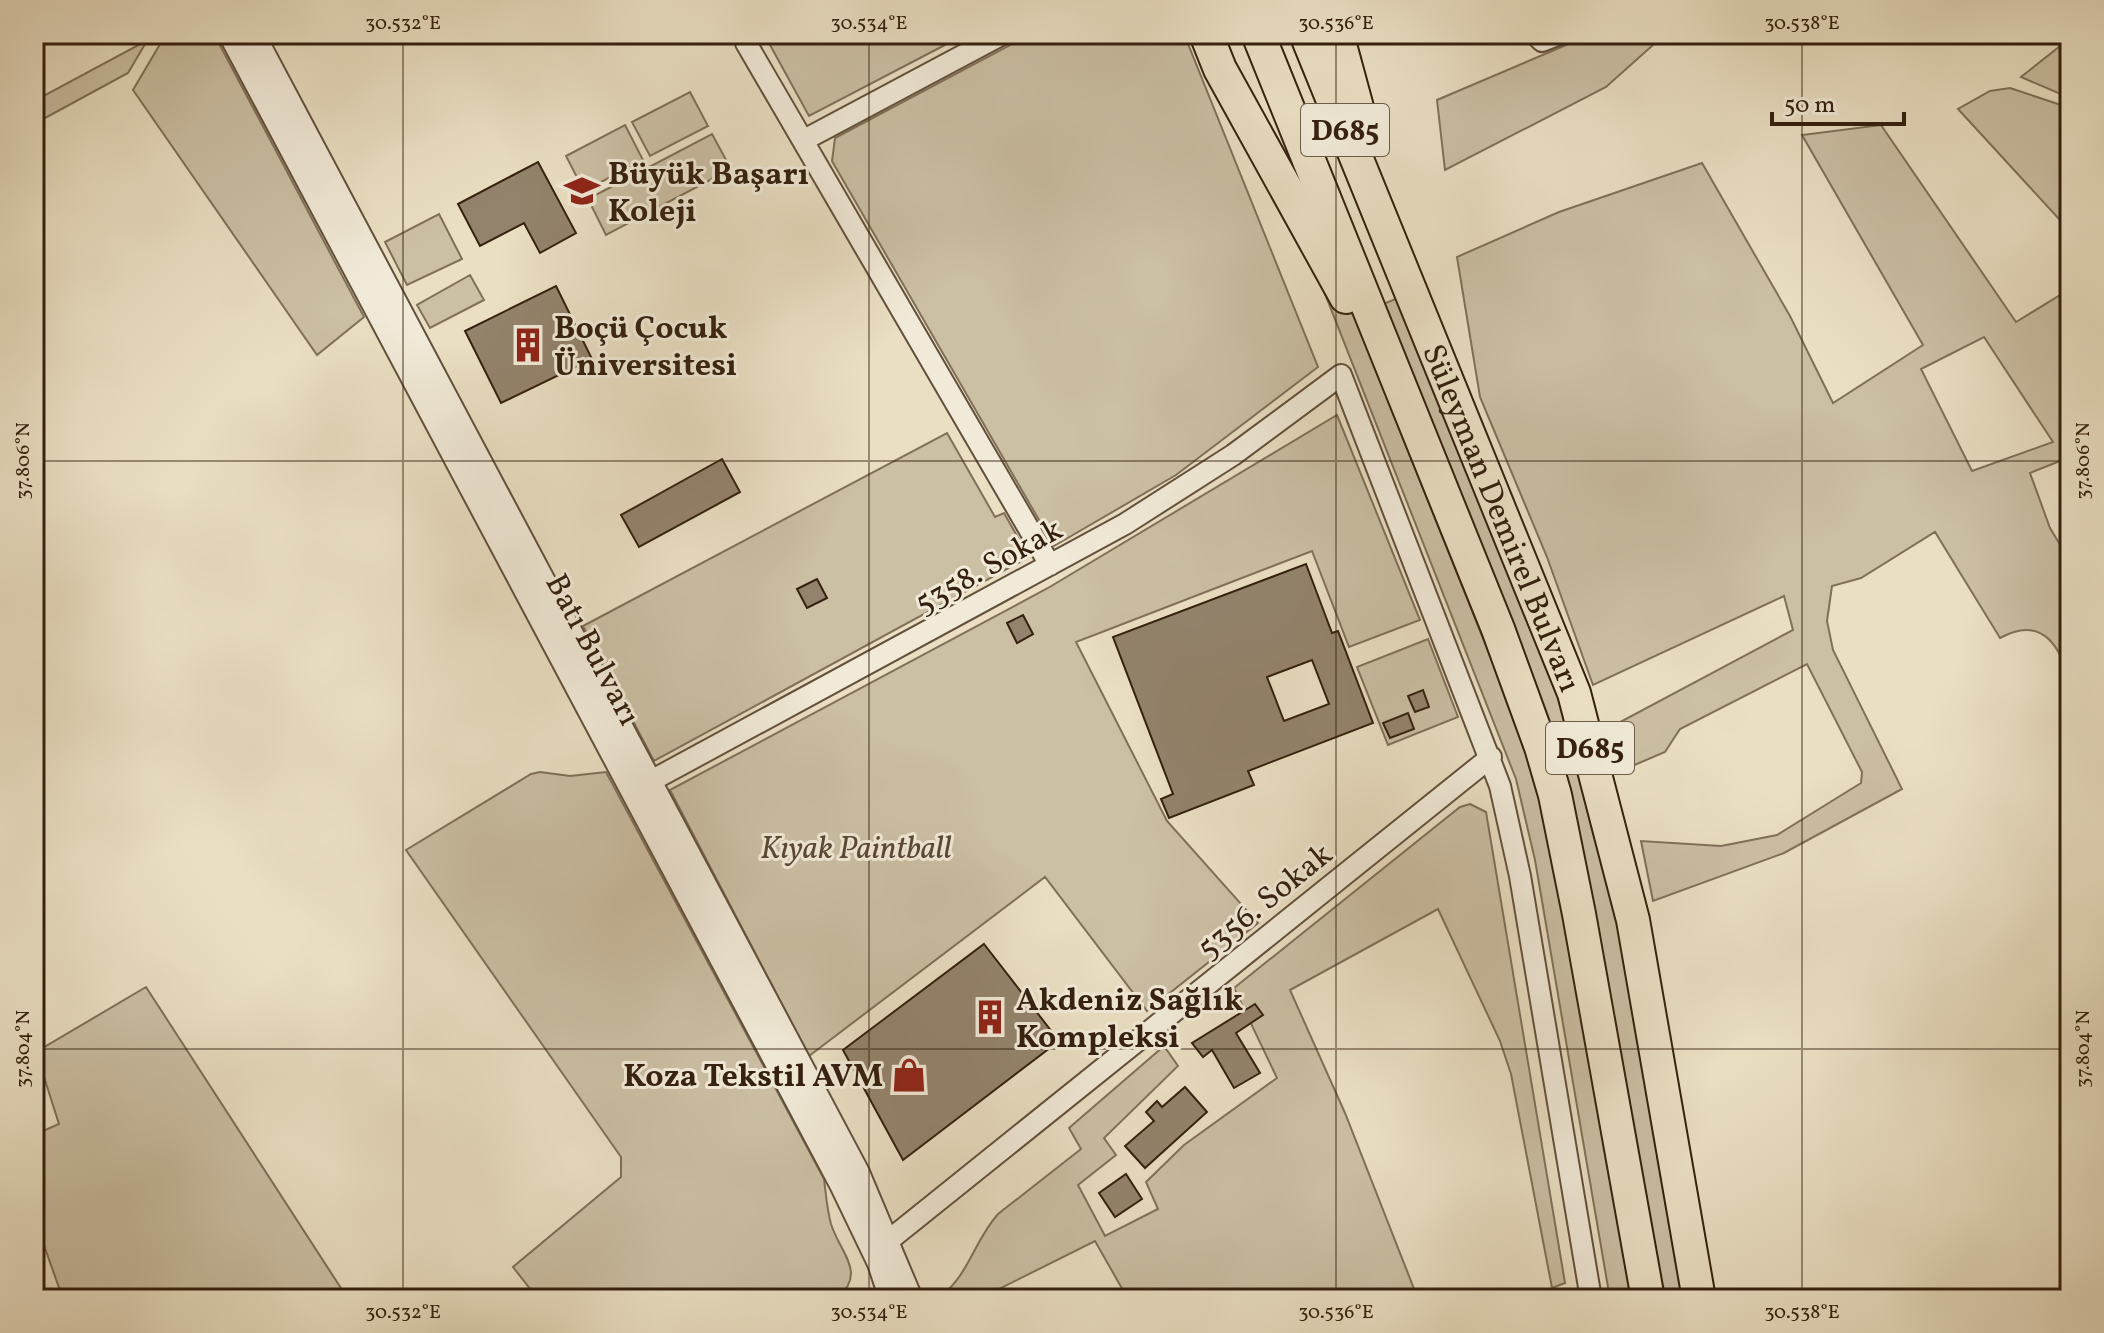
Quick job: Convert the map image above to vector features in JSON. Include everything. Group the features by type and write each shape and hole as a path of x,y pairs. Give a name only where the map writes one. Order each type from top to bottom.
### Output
{"highway":[{"path":"1206,34 1220,69 1414,418"},
{"name":"Süleyman Demirel Bulvarı","path":"1258,34 1523,693 1555,795 1648,1299"},
{"name":"Süleyman Demirel Bulvarı","path":"1306,34 1548,625 1588,740 1633,920 1699,1299"},
{"path":"1337,34 1385,226"}],"street":[{"name":"Batı Bulvarı","path":"231,34 842,1184 880,1263 892,1299"},
{"name":"Batı Bulvarı","path":"252,34 857,1173 910,1299"},
{"path":"804,140 1003,34"},
{"path":"1535,34 1542,41 1560,34"},
{"path":"746,43 1050,565"},
{"name":"5358. Sokak","path":"649,782 1050,565 1179,491 1341,375 1491,757"},
{"path":"1491,757 1520,876 1591,1299"},
{"name":"5356. Sokak","path":"888,1241 1491,757"}],"green space":[{"path":"143,34 151,34 128,73 34,124 34,101 146,41"},
{"path":"166,34 214,34 364,317 317,355 133,90"},
{"path":"764,34 966,34 809,116"},
{"path":"1031,34 1184,34 1318,367 1176,475 1054,546 832,161 835,138"},
{"path":"1592,34 1655,34 1653,45 1606,87 1445,170 1437,100"},
{"path":"2052,34 2070,34 2070,98 2021,77 2060,46"},
{"path":"2010,88 2070,108 2070,231 1958,109 1990,91"},
{"path":"690,92 708,126 650,156 632,122"},
{"path":"625,125 643,160 584,191 566,156"},
{"path":"1881,125 2016,322 2070,289 2070,457 2030,473 2050,528 2070,561 2070,679 2060,654 2046,636 2026,630 2000,638 1935,532 1861,578 1832,586 1827,621 1833,650 1902,789 1784,853 1653,901 1641,841 1721,846 1777,835 1861,783 1862,772 1807,664 1680,729 1665,752 1618,772 1607,729 1793,630 1784,596 1593,685 1547,557 1480,397 1457,257 1559,212 1702,163 1790,316 1833,403 1923,345 1802,135","holes":["1984,337 2053,442 1972,471 1921,369"]},
{"path":"712,134 731,169 606,235 588,199"},
{"path":"1277,172 1347,298 1506,696 1533,772 1550,837 1633,1299 1610,1299 1535,860 1516,779"},
{"path":"439,214 462,259 407,285 385,242"},
{"path":"470,275 484,300 430,328 417,305"},
{"path":"1400,297 1568,715 1624,930 1685,1299 1661,1299 1597,939 1381,305"},
{"name":"Kıyak Paintball","path":"1337,415 1420,620 1349,647 1312,551 1076,642 1167,821 1258,923 1147,1011 1045,877 809,1056 670,790 1048,588"},
{"path":"947,433 995,517 1004,513 1029,557 654,761 583,626"},
{"path":"1428,639 1458,717 1388,745 1357,667"},
{"path":"540,772 570,776 606,772 824,1179 831,1224 851,1272 846,1289 837,1299 538,1299 513,1267 621,1177 621,1157 406,850 531,774"},
{"path":"1470,804 1486,812 1565,1283 1552,1288 1511,1074 1500,1041 1438,909 1290,990 1345,1113 1418,1299 1128,1299 1095,1241 979,1299 937,1299 957,1280 998,1214 1081,1149 1069,1128 1164,1046 1178,1066 1104,1138 1116,1155 1078,1185 1105,1236 1158,1209 1146,1182 1184,1145 1277,1078 1234,988 1460,807"},
{"path":"146,987 348,1299 63,1299 34,1217 34,1135 59,1124 36,1052"}],"building":[{"path":"538,162 576,233 540,253 524,223 480,246 458,204"},
{"name":"Boçü Çocuk Üniversitesi","path":"556,286 592,359 501,403 465,331"},
{"path":"722,459 740,492 639,547 621,515"},
{"path":"1306,564 1332,633 1338,631 1373,723 1248,771 1254,785 1169,818 1161,799 1173,794 1113,637","holes":["1312,660 1329,704 1284,721 1267,677"]},
{"path":"817,579 827,598 807,608 797,589"},
{"path":"1023,615 1033,634 1017,643 1007,623"},
{"path":"1423,690 1429,707 1415,712 1408,696"},
{"path":"1408,713 1414,729 1390,738 1383,723"},
{"path":"984,944 1059,1041 903,1160 843,1050"},
{"path":"1255,1004 1263,1015 1236,1033 1260,1073 1234,1088 1212,1050 1203,1057 1192,1043"},
{"path":"1185,1087 1207,1112 1145,1168 1125,1146 1154,1121 1146,1112 1157,1101 1162,1107"},
{"path":"1126,1174 1142,1199 1115,1217 1099,1193"}],"place":[{"name":"Büyük Başarı Koleji","path":"582,191"},
{"name":"Boçü Çocuk Üniversitesi","path":"528,345"},
{"name":"Akdeniz Sağlık Kompleksi","path":"990,1017"},
{"name":"Koza Tekstil AVM","path":"909,1075"}]}
